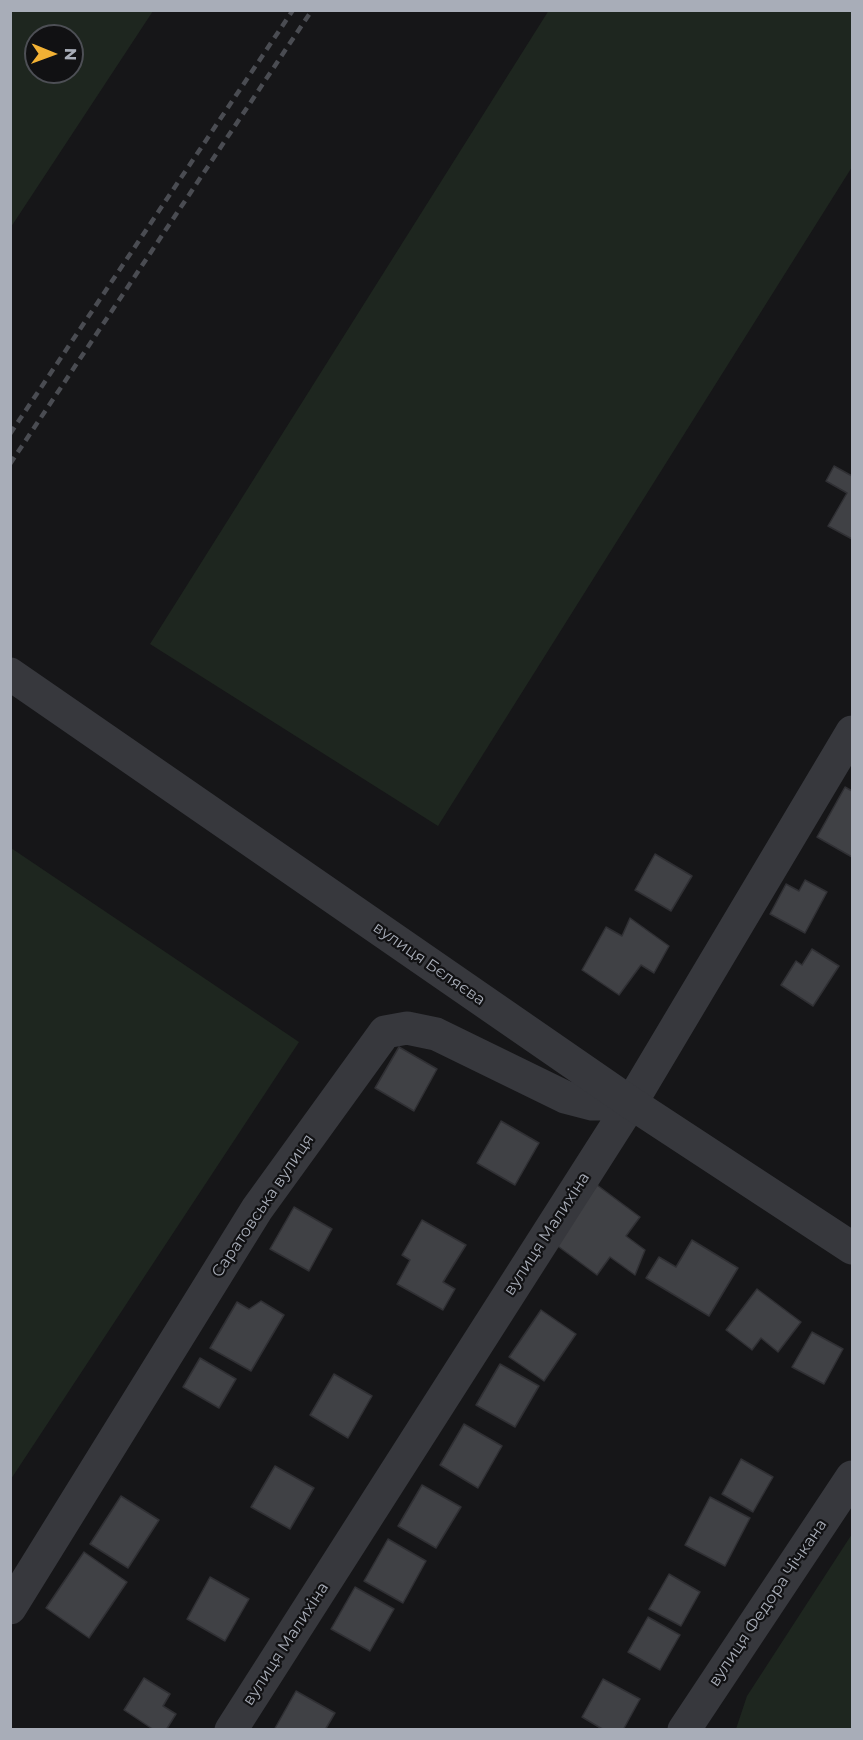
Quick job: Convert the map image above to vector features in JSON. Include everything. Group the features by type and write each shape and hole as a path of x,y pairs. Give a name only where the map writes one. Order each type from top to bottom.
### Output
{"street":[{"name":"вулиця Бєляєва","path":"10,674 631,1103 852,1248"},
{"name":"вулиця Малихіна","path":"231,1730 631,1103 852,732"},
{"name":"Саратовська вулиця","path":"10,1608 257,1209 385,1032 407,1028 436,1034 565,1097 592,1104 631,1103"},
{"name":"вулиця Федора Чічкана","path":"684,1730 852,1477"}],"shaded area":[{"path":"549,10 852,11 852,167 438,826 150,644"},
{"path":"10,11 153,11 11,227"},
{"path":"11,848 299,1042 11,1479"},
{"path":"852,1534 852,1729 736,1729 747,1696"}],"building":[{"path":"834,466 852,476 852,539 828,526 847,493 826,481"},
{"path":"845,787 852,791 852,857 817,837"},
{"path":"655,854 692,876 671,911 635,890"},
{"path":"805,880 827,892 805,933 770,914 786,884 799,891"},
{"path":"630,918 669,946 654,973 641,965 619,995 582,970 606,927 622,936"},
{"path":"812,949 839,966 813,1006 781,985 796,961 802,965"},
{"path":"399,1047 437,1069 414,1111 375,1088"},
{"path":"501,1121 539,1143 515,1185 477,1163"},
{"path":"597,1185 640,1217 626,1236 645,1250 635,1275 610,1257 597,1275 555,1244"},
{"path":"294,1207 332,1229 309,1271 270,1249"},
{"path":"422,1220 466,1245 443,1282 455,1289 443,1310 397,1284 410,1260 402,1255"},
{"path":"692,1240 738,1268 709,1316 646,1278 659,1257 676,1267"},
{"path":"757,1289 801,1322 778,1352 761,1338 752,1350 726,1330"},
{"path":"261,1301 284,1315 251,1371 210,1348 237,1302 249,1309"},
{"path":"541,1310 576,1334 544,1381 509,1357"},
{"path":"812,1332 843,1349 824,1384 792,1367"},
{"path":"200,1358 236,1379 219,1408 183,1387"},
{"path":"500,1364 539,1386 515,1427 476,1405"},
{"path":"334,1374 372,1396 348,1438 310,1415"},
{"path":"464,1424 502,1446 478,1488 440,1465"},
{"path":"741,1459 773,1477 753,1512 722,1494"},
{"path":"275,1466 314,1488 290,1529 251,1507"},
{"path":"422,1485 461,1507 436,1548 398,1526"},
{"path":"121,1496 159,1520 128,1568 90,1544"},
{"path":"710,1497 750,1518 725,1566 685,1545"},
{"path":"388,1539 426,1561 403,1603 364,1581"},
{"path":"84,1552 127,1582 89,1638 46,1608"},
{"path":"669,1574 700,1592 681,1626 649,1609"},
{"path":"210,1577 249,1599 225,1641 187,1619"},
{"path":"355,1587 394,1609 370,1651 331,1629"},
{"path":"648,1617 680,1635 660,1670 628,1652"},
{"path":"144,1678 170,1694 163,1706 176,1714 166,1730 154,1730 124,1710"},
{"path":"603,1679 640,1699 623,1730 604,1730 582,1717"},
{"path":"296,1691 335,1713 325,1730 274,1730"}],"railway":[{"path":"10,434 293,10"},
{"path":"10,464 312,10"}]}
